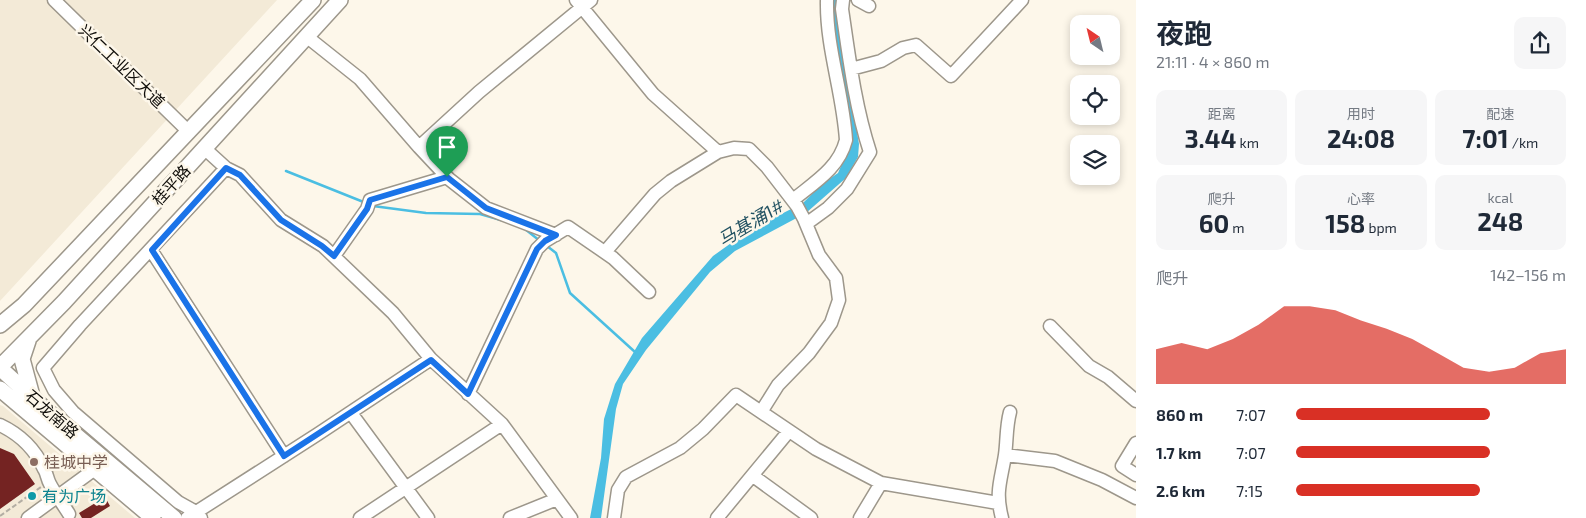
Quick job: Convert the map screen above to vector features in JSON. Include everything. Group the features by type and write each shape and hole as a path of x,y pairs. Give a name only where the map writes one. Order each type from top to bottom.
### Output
{"main road":[{"name":"桂平路","path":"0,325 24,305 313,0"},
{"name":"桂平路","path":"0,367 64,302 340,0"},
{"path":"0,316 24,305"},
{"path":"29,337 22,359 32,397"},
{"name":"石龙南路","path":"0,367 32,397 174,518"},
{"name":"石龙南路","path":"2,393 95,468 153,518"}],"street":[{"name":"兴仁工业区大道","path":"54,0 189,132"},
{"path":"795,203 831,170 844,151 846,140 831,60 827,0"},
{"path":"806,222 828,208 847,188 870,152 851,69 842,9 843,0"},
{"path":"851,69 881,61 903,48 916,45 951,76 1022,0"},
{"path":"419,148 479,92 583,2 653,94 718,152"},
{"path":"306,36 360,79 419,148 447,177 486,208 546,241"},
{"path":"204,148 226,168 240,175 281,220 322,246 334,256 393,313 431,360 502,424 571,518"},
{"path":"605,252 655,194 718,152 734,148 749,149 767,167 795,203 806,222 819,255 836,278 839,300 831,323 808,353 778,385 760,412"},
{"path":"226,168 152,250 80,325 43,368 54,390 73,412 194,516 431,360"},
{"path":"334,256 369,205 447,177"},
{"path":"468,394 546,241 568,227 605,252 649,292"},
{"path":"152,250 284,456"},
{"path":"1050,326 1089,366 1108,377 1136,401"},
{"path":"614,518 618,490 626,477 680,448 703,430 736,396 816,449 881,482 998,503"},
{"path":"1002,518 998,503 998,481 1005,455 1006,427 1010,412"},
{"path":"351,413 428,518"},
{"path":"360,518 502,424"},
{"path":"0,425 9,429 26,442 45,469 49,482 69,514"},
{"path":"717,518 789,431"},
{"path":"1136,443 1122,466 1136,476"},
{"path":"1005,455 1056,462 1102,480 1136,498"},
{"path":"28,518 95,468"},
{"path":"753,476 811,518"},
{"path":"860,518 881,482"},
{"path":"510,518 557,499"}],"path":[{"path":"0,516 49,482"}],"shaded area":[{"path":"0,0 277,0 0,301"},
{"name":"桂城中学","path":"0,405 3,406 135,518 0,518"}],"water":[{"path":"832,0 838,0 842,43 859,144 858,157 846,178 806,213 735,251 710,272 646,350 623,384 616,409 601,518 590,518 601,458 604,419 615,384 642,338 713,256 748,231 803,203 822,184 838,173 848,150 832,40"}],"building":[{"path":"0,448 14,454 35,484 0,509"},
{"path":"105,497 110,506 91,518 82,518 79,513"}],"waterway":[{"path":"286,171 366,203"},
{"path":"373,206 426,213 480,214 501,220"},
{"path":"525,229 540,241"},
{"path":"547,246 556,253 570,293 635,352"}],"place":[{"name":"桂城中学","path":"34,462"},
{"name":"有为广场","path":"32,496"}],"route":[{"path":"226,168 240,175 281,220 322,246 334,256 367,209 370,200 389,196 447,177 486,208 556,235 545,241 537,249 468,394 431,360 284,456 152,250 226,168"}],"water label":[{"name":"马基涌1#","path":"751,223"}]}
